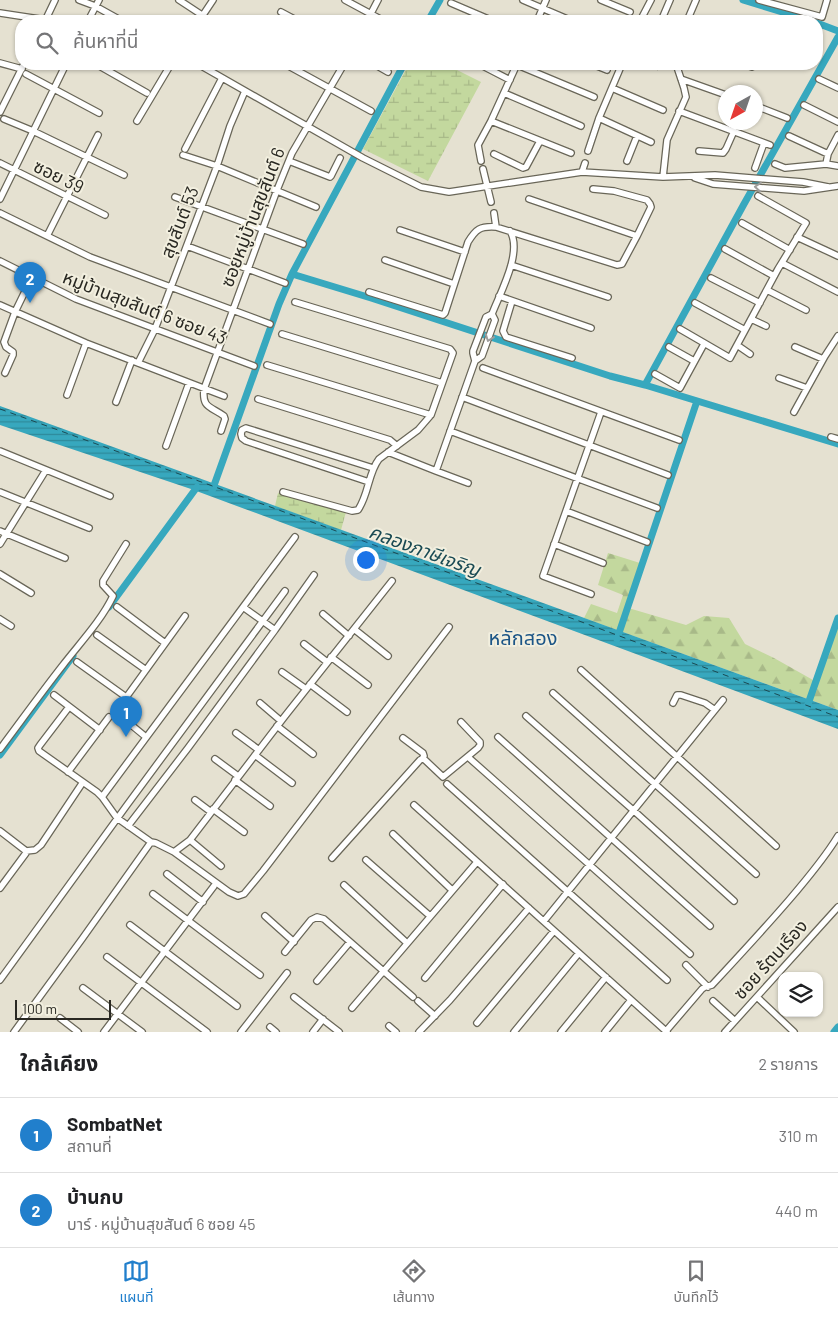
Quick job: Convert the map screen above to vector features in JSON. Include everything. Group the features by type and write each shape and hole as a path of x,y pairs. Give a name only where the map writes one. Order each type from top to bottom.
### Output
{"street":[{"path":"48,15 55,0"},
{"path":"79,0 111,15"},
{"path":"91,15 99,0"},
{"path":"179,0 196,15"},
{"path":"204,15 213,0"},
{"path":"345,0 371,14 378,0"},
{"path":"523,0 558,15"},
{"path":"539,15 546,0"},
{"path":"601,0 630,12"},
{"path":"643,15 651,0"},
{"path":"664,15 670,0"},
{"path":"690,15 696,0"},
{"path":"759,0 815,15"},
{"path":"823,15 827,0"},
{"path":"451,3 479,15"},
{"path":"281,12 287,15"},
{"path":"0,13 15,16"},
{"path":"0,63 15,65"},
{"path":"0,112 21,70"},
{"path":"0,199 63,70"},
{"path":"106,70 146,93"},
{"path":"137,121 167,70"},
{"path":"208,70 352,152 421,187 449,192 582,172 663,178 715,175 803,182 828,187"},
{"path":"296,70 370,111"},
{"name":"ซอยหมู่บ้านสุขสันต์ 6","path":"204,389 289,161 307,126 340,70"},
{"path":"384,70 388,72"},
{"path":"491,70 510,80"},
{"path":"482,161 478,145 514,70"},
{"path":"530,70 594,97"},
{"path":"588,151 599,118 620,70"},
{"path":"663,178 667,140 686,97 678,70"},
{"path":"26,74 100,113"},
{"path":"222,78 184,152 316,207"},
{"path":"682,79 718,92"},
{"path":"819,79 838,88"},
{"path":"612,88 664,110"},
{"name":"สุขสันต์ 53","path":"116,402 135,361 155,329 217,166 230,126 245,91"},
{"path":"504,93 581,126"},
{"path":"804,105 838,122"},
{"path":"763,109 787,118"},
{"path":"679,111 767,144 755,168"},
{"path":"599,118 651,142"},
{"path":"4,119 124,175"},
{"path":"491,121 571,153"},
{"path":"699,151 723,153 734,132"},
{"path":"47,236 98,135"},
{"path":"826,164 828,154 838,135"},
{"path":"626,161 637,136"},
{"path":"788,136 828,154"},
{"path":"494,154 526,168 540,140"},
{"path":"289,161 330,177 340,158"},
{"name":"ซอย 39","path":"0,163 105,214"},
{"path":"582,172 585,163"},
{"path":"775,164 786,168 826,164 838,166"},
{"path":"483,169 491,202"},
{"path":"690,177 713,184 804,190 838,186"},
{"path":"369,292 442,315 445,313 468,242 480,228 487,226 510,231 620,265 637,236 651,207 650,204 647,200 614,190 593,189"},
{"path":"680,330 730,358 774,276 806,223 758,196"},
{"path":"176,197 303,244"},
{"path":"529,199 637,236"},
{"path":"0,213 90,257 270,324"},
{"path":"494,213 496,227"},
{"path":"742,223 790,250"},
{"path":"400,230 465,252"},
{"path":"475,361 472,353 491,317 511,265 515,245 510,231"},
{"path":"797,237 838,256"},
{"path":"186,246 285,283"},
{"path":"725,249 774,276"},
{"path":"385,260 454,284"},
{"name":"หมู่บ้านสุขสันต์ 6 ซอย 43","path":"0,261 76,299 254,366"},
{"path":"782,263 838,292"},
{"path":"511,265 608,297"},
{"path":"5,373 13,355 11,349 6,347 2,339 32,277"},
{"path":"712,278 760,303"},
{"path":"767,290 806,310"},
{"path":"499,296 591,328"},
{"path":"512,301 503,331 506,336 572,358"},
{"path":"283,492 352,511 358,510 373,468 379,459 418,430 431,415 453,353 450,349 296,302"},
{"path":"696,303 745,330"},
{"path":"0,305 86,344 224,396"},
{"path":"436,472 475,361 482,356 491,317"},
{"path":"751,319 766,326"},
{"path":"282,334 442,383"},
{"path":"794,412 823,359 836,344 838,336"},
{"path":"67,395 86,344"},
{"path":"655,374 680,388 704,344"},
{"path":"737,345 750,354"},
{"path":"795,346 823,359"},
{"path":"669,347 694,361"},
{"path":"267,365 431,415"},
{"path":"483,368 679,440"},
{"path":"779,378 808,388"},
{"path":"166,446 189,383"},
{"path":"204,389 203,399 206,405 224,416 225,419 221,431"},
{"path":"462,397 668,474"},
{"path":"258,399 390,440 397,446"},
{"path":"591,594 543,576 601,412"},
{"path":"369,482 246,441 242,438 242,430 246,428 373,468"},
{"path":"450,431 657,508"},
{"path":"831,437 838,439"},
{"path":"0,451 110,496"},
{"path":"388,452 468,483"},
{"path":"0,544 46,470"},
{"path":"0,492 89,528"},
{"path":"566,511 646,542"},
{"path":"0,531 65,558"},
{"path":"102,797 294,537"},
{"path":"0,750 110,602 113,596 103,585 103,581 126,544"},
{"path":"554,544 603,563"},
{"path":"0,574 31,593"},
{"path":"128,826 188,748 314,575"},
{"path":"174,852 190,840 392,580"},
{"path":"0,980 285,591"},
{"path":"117,607 165,643"},
{"path":"243,607 275,630"},
{"path":"323,614 348,636"},
{"path":"146,737 116,712 185,616"},
{"path":"0,619 11,626"},
{"path":"69,707 38,748 41,753 102,797 117,818 128,826 151,842 174,852 228,892 238,896 244,894 275,855 449,627"},
{"path":"354,629 388,656"},
{"path":"97,634 146,670"},
{"path":"304,644 368,685"},
{"path":"77,662 126,697"},
{"path":"581,670 776,846"},
{"path":"282,672 306,690"},
{"path":"310,684 347,712"},
{"path":"553,693 756,874"},
{"path":"673,703 677,695 681,695 715,710"},
{"path":"54,696 100,730"},
{"path":"544,921 723,700"},
{"path":"260,704 279,724 313,754"},
{"path":"526,716 734,901"},
{"path":"68,772 109,717"},
{"path":"422,759 444,776 468,757 480,745 480,742 462,722"},
{"path":"236,732 292,783"},
{"path":"498,737 710,926"},
{"path":"332,858 424,756 423,753 403,738"},
{"path":"468,757 690,954"},
{"path":"215,760 270,806"},
{"path":"0,832 26,851 35,850 41,845 82,782"},
{"path":"447,784 667,980"},
{"path":"195,800 244,832"},
{"path":"414,805 666,1032 702,989 712,986 754,941 810,876 828,853 838,836"},
{"path":"393,834 452,890"},
{"path":"190,840 221,866"},
{"path":"14,1032 151,842"},
{"path":"0,888 26,851"},
{"path":"366,860 430,916"},
{"path":"352,1008 477,862"},
{"path":"167,874 202,902"},
{"path":"425,978 502,884"},
{"path":"344,885 407,943"},
{"path":"104,1032 214,886"},
{"path":"153,894 260,975"},
{"name":"ซอย ร้ตนเรึอง","path":"725,1032 838,907"},
{"path":"419,1032 450,1000 529,908"},
{"path":"264,916 294,942"},
{"path":"285,952 311,920 317,917 324,919 435,1016"},
{"path":"130,925 237,1006"},
{"path":"476,1023 554,931"},
{"path":"317,981 350,942"},
{"path":"514,1032 579,953"},
{"path":"107,957 207,1032"},
{"path":"686,965 708,987"},
{"path":"241,1032 287,973"},
{"path":"561,1032 606,978"},
{"path":"83,988 142,1032"},
{"path":"294,996 339,1032"},
{"path":"757,997 794,1032"},
{"path":"605,1032 631,1000"},
{"path":"713,1001 735,1021"},
{"path":"60,1018 78,1032"},
{"path":"313,1032 323,1019"},
{"path":"389,1026 396,1032"},
{"path":"270,1027 276,1032"}],"green space":[{"path":"406,70 457,70 481,82 428,181 363,149"},
{"path":"278,493 346,512 341,530 275,506"},
{"path":"608,553 640,563 625,607 686,625 704,616 729,618 745,644 813,680 838,620 838,710 584,618 591,604 617,613 623,595 598,585"}],"water":[{"path":"0,406 838,710 838,729 191,489 0,425"}],"waterway":[{"path":"431,15 440,0"},
{"path":"743,0 792,15"},
{"path":"823,25 838,31"},
{"path":"823,64 838,37"},
{"path":"212,491 279,304 292,274 401,70"},
{"path":"645,385 819,70"},
{"path":"292,274 610,376 838,444"},
{"path":"617,639 697,401"},
{"path":"109,607 197,487"},
{"path":"807,707 838,618"},
{"path":"0,755 73,656"},
{"path":"834,1032 838,1027"}],"ferry route":[{"path":"0,409 320,525 838,717"}],"place":[{"name":"บ้านกบ","path":"30,303"},
{"name":"SombatNet","path":"126,737"}],"district":[{"name":"หลักสอง","path":"523,637"}],"water label":[{"name":"คลองภาษีเจริญ","path":"425,550"}]}
